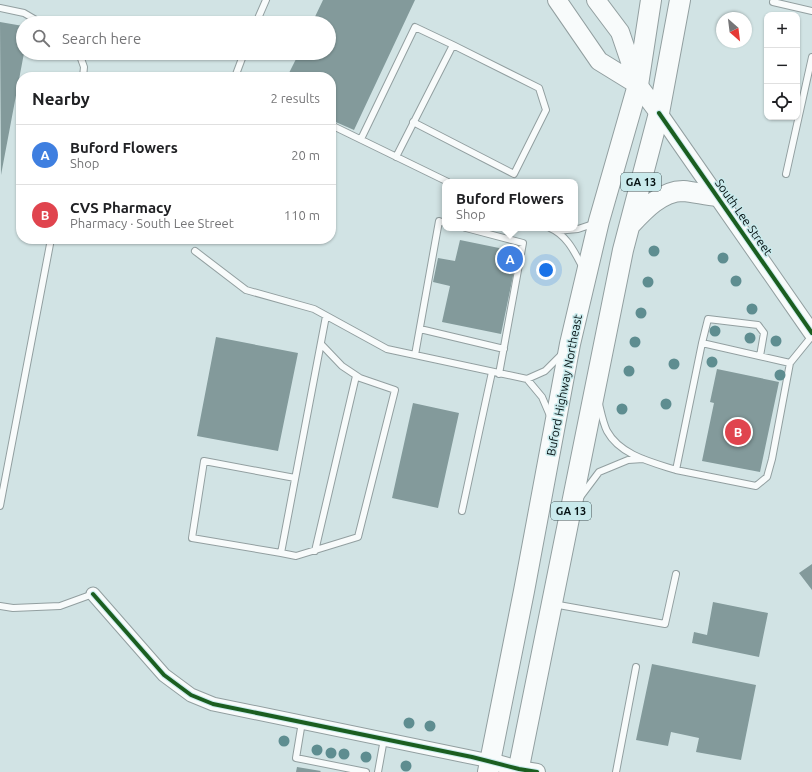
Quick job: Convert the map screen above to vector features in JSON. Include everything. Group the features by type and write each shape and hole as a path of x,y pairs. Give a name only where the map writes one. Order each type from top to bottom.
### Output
{"main road":[{"name":"South Lee Street","path":"557,0 599,61 638,85"},
{"name":"South Lee Street","path":"596,0 620,32 638,85 659,113"},
{"name":"Buford Highway Northeast","path":"489,766 555,429 570,344 599,221 638,85 651,0"},
{"name":"GA 13","path":"525,771 552,604 623,250 659,113 680,0"},
{"path":"630,225 643,210 664,196 682,191 717,196"}],"street":[{"name":"South Lee Street","path":"659,113 812,334"},
{"path":"93,594 164,675 191,695 213,704 384,739 489,766 525,771"}],"lane":[{"path":"259,16 266,0"},
{"path":"773,2 812,11"},
{"path":"0,8 24,13 29,16"},
{"path":"360,139 415,27 539,88 546,110 514,174 413,122"},
{"path":"396,157 453,45"},
{"path":"786,174 812,57"},
{"path":"82,60 84,67 83,72"},
{"path":"237,72 241,60"},
{"path":"336,127 442,179"},
{"path":"415,355 439,221 442,222"},
{"path":"578,229 599,221"},
{"path":"477,231 523,243 499,374"},
{"path":"555,231 573,248 586,275"},
{"path":"0,506 50,244"},
{"path":"195,251 246,290 314,309 386,348 526,379 545,371 555,363 570,344"},
{"path":"281,553 326,316"},
{"path":"676,470 708,319 758,325 764,333 760,356"},
{"path":"420,329 504,349"},
{"path":"595,391 606,430 614,441 622,448 643,459 676,470 756,486 767,477 772,459 790,363 812,334"},
{"path":"702,343 790,363"},
{"path":"295,478 204,461 192,538 296,556 358,537 394,390 356,376 342,366 321,344"},
{"path":"462,511 492,372"},
{"path":"315,551 356,376"},
{"path":"526,379 542,397 555,429"},
{"path":"571,509 599,472 628,460 643,459"},
{"path":"552,604 665,624 676,574"},
{"path":"0,606 13,608 60,606 93,594"},
{"path":"616,772 636,667"},
{"path":"302,722 296,758 366,772"},
{"path":"378,772 384,739"}],"building":[{"path":"323,0 415,0 354,130 336,122 336,72 290,72 296,60 336,60 336,16 315,16"},
{"path":"0,22 16,25 16,60 23,60 20,72 16,72 16,95 1,175"},
{"path":"460,240 518,252 501,334 442,322 450,286 433,282 438,258 455,261"},
{"path":"216,337 298,353 278,451 197,436"},
{"path":"717,369 779,382 760,472 702,461 714,403 710,402"},
{"path":"413,403 459,413 438,508 392,498"},
{"path":"812,564 812,590 799,573"},
{"path":"713,602 768,613 759,657 692,643 694,632 707,635"},
{"path":"652,664 756,685 741,760 696,752 699,738 671,732 668,746 636,740"},
{"path":"297,767 321,771 296,772"}],"cycle path":[{"path":"659,113 812,333"},
{"path":"93,594 164,675 191,695 213,704 472,757 537,772"}],"place":[{"name":"Buford Flowers","path":"510,259"},
{"name":"CVS Pharmacy","path":"738,432"}]}
